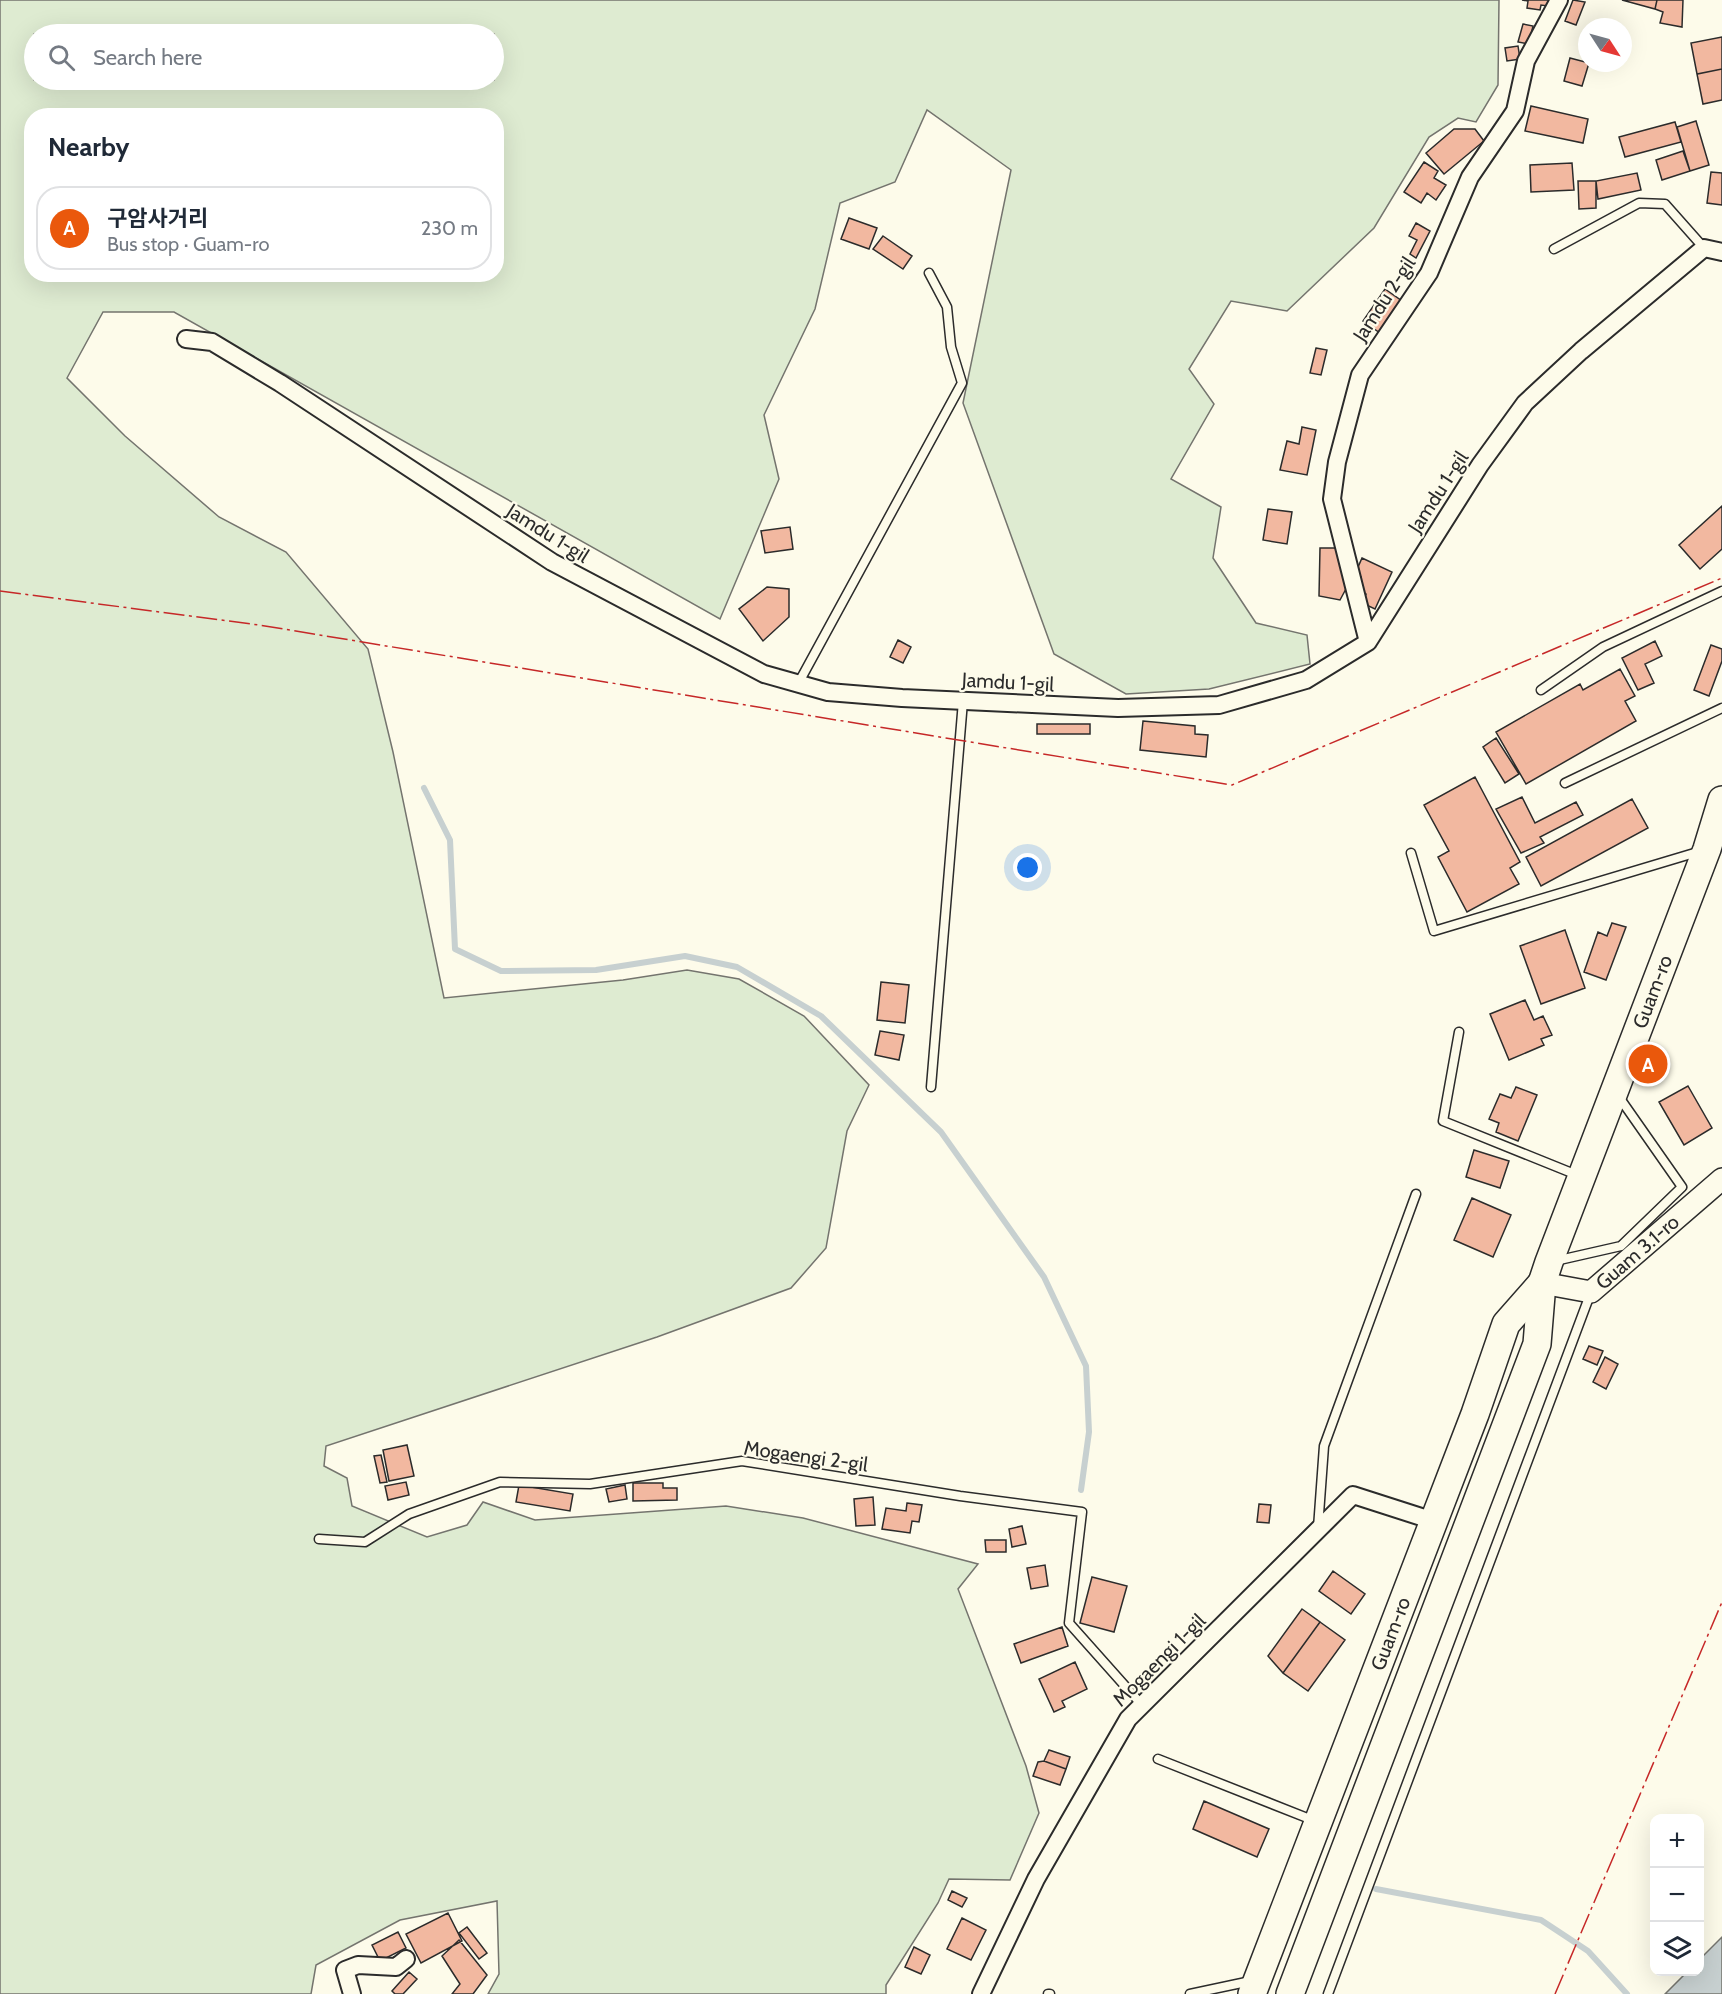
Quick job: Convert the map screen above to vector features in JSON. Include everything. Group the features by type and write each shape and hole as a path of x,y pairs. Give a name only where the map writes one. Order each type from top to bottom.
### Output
{"main road":[{"name":"Guam-ro","path":"1290,1994 1537,1344 1545,1273 1613,1089 1707,849 1722,800"},
{"name":"Guam-ro","path":"1255,1987 1434,1521 1506,1324 1545,1273"}],"street":[{"name":"Jamdu 2-gil","path":"1368,642 1332,499 1337,462 1360,375 1429,273 1470,177 1515,111 1526,61 1559,0"},
{"name":"Jamdu 1-gil","path":"186,339 212,342 280,382 552,562 764,674 828,693 1118,708 1219,705 1306,680 1368,642 1480,465 1525,403 1581,351 1704,248"},
{"path":"1704,248 1722,252"},
{"name":"Guam 3.1-ro","path":"1545,1273 1591,1292 1722,1179"},
{"name":"Mogaengi 1-gil","path":"981,1994 1036,1879 1079,1800 1128,1719 1353,1495 1434,1521"},
{"path":"352,1994 345,1970 358,1965 396,1967 406,1959"}],"lane":[{"path":"1554,249 1639,203 1665,204 1704,248"},
{"path":"798,684 962,382 951,346 948,307 929,273"},
{"path":"1541,690 1603,647 1722,591"},
{"path":"931,1087 963,701"},
{"path":"1565,783 1722,708"},
{"path":"1410,853 1434,932 1707,849"},
{"path":"1459,1032 1443,1121 1581,1177"},
{"path":"1545,1273 1622,1246 1683,1187 1613,1089"},
{"path":"1318,1528 1324,1446 1416,1194"},
{"path":"1328,1994 1591,1292"},
{"name":"Mogaengi 2-gil","path":"319,1539 365,1542 409,1514 500,1482 590,1484 742,1461 960,1496 1082,1512 1070,1623 1142,1705"},
{"path":"1158,1759 1318,1822"},
{"path":"1190,1994 1255,1987"}],"green space":[{"path":"0,0 1499,0 1498,85 1476,122 1458,118 1429,137 1374,228 1287,311 1231,301 1189,369 1214,404 1171,479 1221,507 1213,558 1256,623 1307,635 1310,664 1209,689 1126,694 1054,654 963,403 1011,170 927,110 895,182 840,203 815,309 764,415 779,479 720,619 174,312 103,312 67,378 125,436 219,517 286,552 368,649 393,752 444,998 623,980 687,970 739,979 804,1016 869,1085 847,1131 826,1248 791,1288 657,1337 326,1446 324,1466 347,1478 352,1506 427,1537 467,1525 483,1502 535,1520 726,1506 803,1518 978,1564 958,1589 1026,1766 1039,1813 1010,1880 949,1879 938,1903 886,1985 886,1994 488,1994 499,1974 497,1901 400,1920 316,1965 311,1994 0,1994"}],"shaded area":[{"path":"1722,1937 1722,1994 1665,1994 1683,1976 1704,1976 1704,1955"}],"building":[{"path":"1522,0 1549,0 1548,6 1541,5 1540,10 1527,8 1528,1"},
{"path":"1573,0 1585,2 1576,25 1565,21"},
{"path":"1622,0 1657,0 1655,9"},
{"path":"1657,0 1683,0 1682,27 1660,23 1663,12 1655,9"},
{"path":"1523,24 1533,26 1529,44 1518,42"},
{"path":"1722,37 1722,69 1697,74 1691,43"},
{"path":"1518,46 1520,59 1507,61 1505,48"},
{"path":"1570,58 1578,60 1578,72 1586,72 1582,86 1564,81"},
{"path":"1722,69 1722,100 1703,104 1697,74"},
{"path":"1531,106 1588,119 1583,143 1525,131"},
{"path":"1696,121 1709,165 1690,171 1677,127"},
{"path":"1675,122 1681,142 1625,157 1619,137"},
{"path":"1454,129 1475,129 1484,141 1444,174 1426,153"},
{"path":"1683,151 1690,171 1662,180 1656,160"},
{"path":"1424,162 1438,171 1434,178 1446,185 1436,200 1427,193 1421,203 1404,192"},
{"path":"1572,163 1574,190 1531,192 1530,165"},
{"path":"1711,172 1722,173 1722,205 1707,203"},
{"path":"1637,173 1641,190 1598,199 1596,181"},
{"path":"1578,181 1596,181 1596,208 1579,209"},
{"path":"849,218 877,228 869,249 841,239"},
{"path":"1416,223 1430,231 1416,258 1410,254 1417,240 1409,236"},
{"path":"883,236 912,256 903,269 873,249"},
{"path":"1385,289 1402,301 1380,333 1363,321"},
{"path":"1316,348 1327,350 1321,375 1310,373"},
{"path":"1302,427 1316,430 1307,475 1280,470 1287,441 1299,444"},
{"path":"1722,506 1722,549 1700,569 1679,545"},
{"path":"1268,509 1292,512 1287,544 1263,540"},
{"path":"790,527 793,549 765,553 761,531"},
{"path":"1320,548 1338,548 1347,587 1340,600 1319,596"},
{"path":"1362,558 1392,572 1375,609 1362,603 1366,594 1355,589 1361,577 1355,574"},
{"path":"767,587 789,589 789,617 763,641 739,609"},
{"path":"898,640 911,647 903,663 890,657"},
{"path":"1655,641 1662,656 1645,664 1654,683 1638,690 1622,658"},
{"path":"1711,645 1722,649 1722,661 1709,696 1694,690"},
{"path":"1620,669 1635,696 1625,701 1636,721 1526,784 1496,732 1580,684 1583,690"},
{"path":"1143,721 1195,726 1195,734 1208,735 1206,757 1140,750"},
{"path":"1037,724 1090,724 1090,734 1037,734"},
{"path":"1496,738 1519,774 1505,783 1483,747"},
{"path":"1475,777 1520,862 1510,868 1519,884 1467,912 1438,857 1449,851 1424,805"},
{"path":"1522,797 1535,823 1576,802 1583,815 1540,837 1544,843 1521,853 1496,809"},
{"path":"1632,799 1648,828 1541,886 1526,857"},
{"path":"1612,923 1626,927 1606,980 1584,972 1598,932 1607,936"},
{"path":"1565,930 1585,988 1541,1004 1520,946"},
{"path":"881,982 909,985 905,1023 877,1020"},
{"path":"1525,1000 1534,1020 1543,1016 1552,1035 1541,1039 1544,1045 1509,1060 1490,1014"},
{"path":"880,1031 904,1035 899,1060 875,1055"},
{"path":"1688,1086 1712,1128 1684,1145 1659,1102"},
{"path":"1516,1087 1537,1095 1518,1141 1496,1132 1499,1123 1489,1119 1500,1094 1511,1098"},
{"path":"1474,1150 1509,1161 1500,1188 1466,1177"},
{"path":"1472,1198 1511,1215 1493,1257 1454,1240"},
{"path":"1589,1346 1603,1351 1597,1365 1583,1359"},
{"path":"1605,1357 1618,1364 1606,1389 1593,1382"},
{"path":"407,1445 414,1476 389,1481 383,1450"},
{"path":"381,1455 387,1482 380,1483 374,1456"},
{"path":"406,1482 409,1495 388,1500 385,1486"},
{"path":"633,1483 663,1483 663,1488 677,1488 677,1500 633,1501"},
{"path":"519,1485 573,1494 570,1511 516,1502"},
{"path":"625,1485 627,1499 609,1502 606,1489"},
{"path":"873,1497 875,1525 856,1526 854,1499"},
{"path":"907,1503 922,1505 919,1522 912,1521 910,1533 882,1529 886,1508 906,1511"},
{"path":"1259,1504 1271,1505 1269,1523 1257,1522"},
{"path":"1022,1526 1026,1544 1012,1547 1009,1529"},
{"path":"985,1540 1006,1540 1006,1552 986,1552"},
{"path":"1045,1565 1048,1586 1031,1589 1027,1568"},
{"path":"1333,1571 1365,1594 1351,1614 1319,1591"},
{"path":"1092,1577 1127,1586 1114,1632 1080,1623"},
{"path":"1302,1609 1320,1622 1283,1673 1268,1656"},
{"path":"1320,1622 1345,1640 1308,1691 1283,1673"},
{"path":"1062,1627 1068,1646 1021,1663 1014,1644"},
{"path":"1075,1662 1087,1689 1062,1701 1065,1707 1054,1712 1039,1679"},
{"path":"1049,1750 1070,1757 1066,1769 1044,1761"},
{"path":"1044,1761 1066,1769 1060,1785 1033,1776 1038,1762"},
{"path":"1204,1801 1269,1829 1257,1857 1193,1829"},
{"path":"952,1891 967,1898 962,1907 948,1900"},
{"path":"448,1913 462,1941 421,1963 406,1934"},
{"path":"962,1918 986,1930 971,1960 947,1949"},
{"path":"467,1927 487,1953 479,1959 459,1933"},
{"path":"398,1932 406,1948 380,1961 372,1945"},
{"path":"459,1940 487,1975 473,1994 452,1994 460,1984 442,1956"},
{"path":"914,1947 930,1955 921,1974 905,1967"},
{"path":"409,1972 417,1979 403,1994 395,1994 392,1991"}],"waterway":[{"path":"424,788 450,840 455,949 501,971 596,970 685,956 737,967 821,1016 941,1132 1044,1277 1086,1366 1089,1432 1081,1490"},
{"path":"1376,1889 1541,1920 1588,1951 1627,1994"}],"power":[{"path":"0,591 259,625 1232,785 1722,578"},
{"path":"1555,1994 1722,1602"}],"place":[{"name":"구암사거리","path":"1648,1064"}]}
